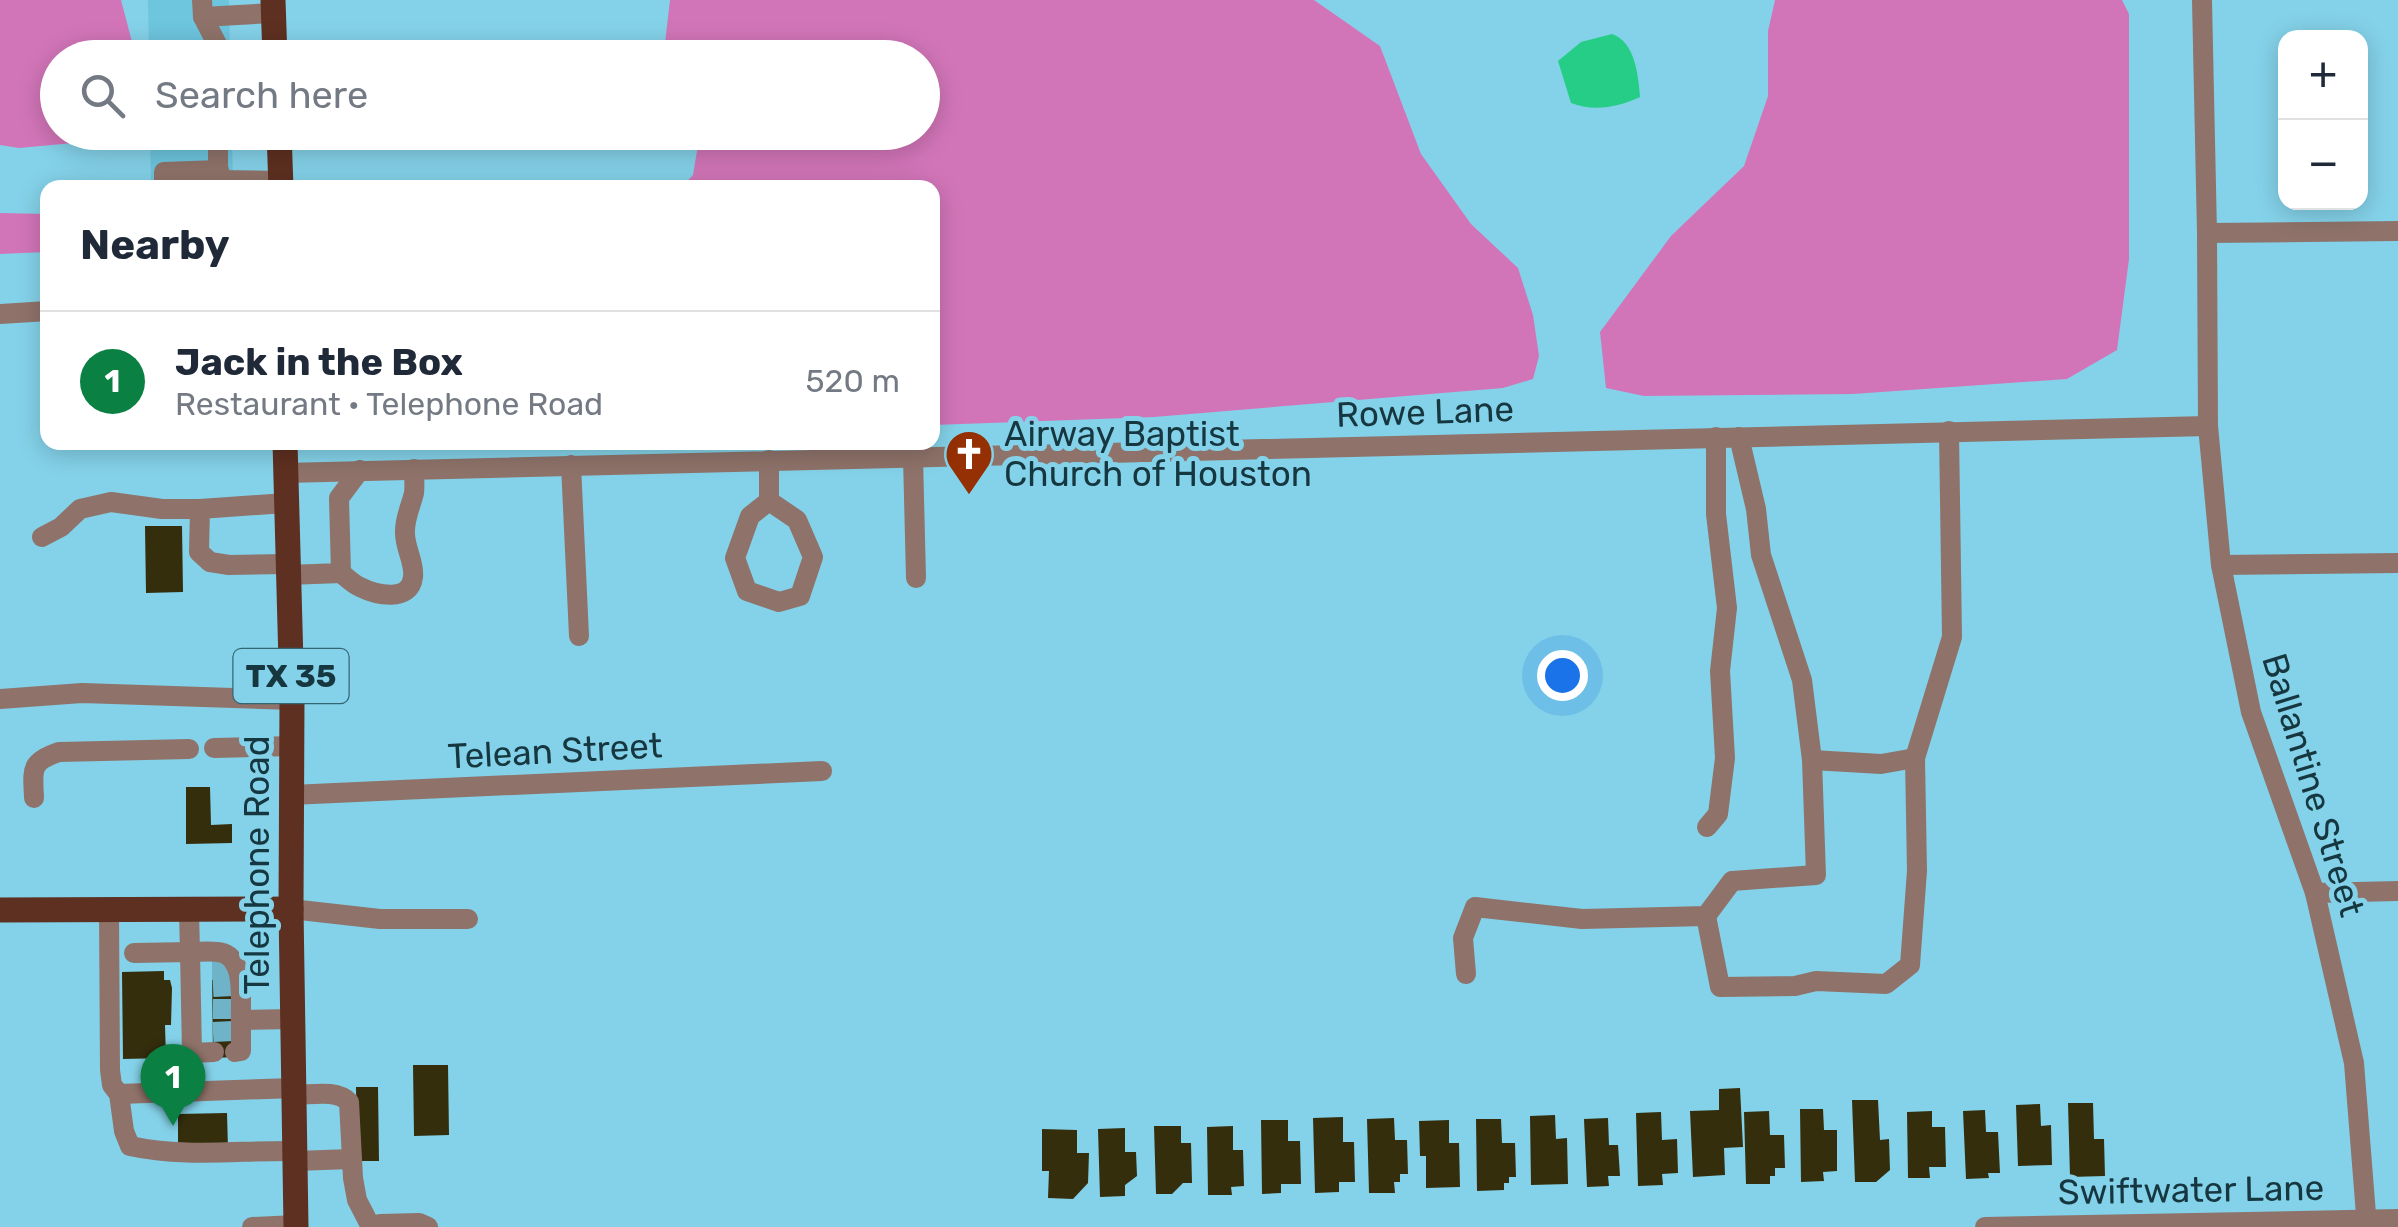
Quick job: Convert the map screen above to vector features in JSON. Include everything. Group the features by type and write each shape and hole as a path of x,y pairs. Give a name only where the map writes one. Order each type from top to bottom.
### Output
{"main road":[{"path":"273,6 274,40"},
{"path":"280,150 281,180"},
{"name":"Telephone Road","path":"285,450 292,700 296,1226"},
{"path":"0,910 292,910"}],"street":[{"name":"Ballantine Street","path":"2202,0 2208,426 2221,565 2250,712 2315,892 2354,1062 2367,1223"},
{"path":"216,40 203,9 273,6"},
{"path":"164,180 164,172 218,179 218,150"},
{"path":"2207,233 2398,231"},
{"path":"0,314 40,312"},
{"name":"Rowe Lane","path":"285,472 2208,426"},
{"path":"1740,436 1756,508 1761,555 1802,680 1812,760 1816,875 1732,880 1706,916 1720,988 1816,982 1886,984 1910,966 1917,870 1914,758 1952,637 1949,431"},
{"path":"1707,827 1718,814 1725,758 1720,671 1727,608 1716,514 1716,437"},
{"path":"913,457 916,578"},
{"path":"768,501 797,520 814,557 800,596 779,602 747,591 735,558 750,516 768,501 769,460"},
{"path":"571,465 579,636"},
{"path":"200,509 199,552 210,562 341,574 376,593 401,594 413,580 404,543 414,469"},
{"path":"341,574 339,498 360,470"},
{"path":"42,538 80,509 111,502 162,509 286,503"},
{"path":"2221,565 2398,563"},
{"path":"0,699 82,693 292,700"},
{"path":"214,748 292,746"},
{"path":"34,798 34,770 43,757 59,752 189,749"},
{"path":"1812,760 1881,764 1914,758"},
{"name":"Telean Street","path":"292,796 822,771"},
{"path":"2315,892 2398,891"},
{"path":"1466,974 1463,938 1475,907 1582,919 1706,916"},
{"path":"109,910 110,1070 130,1146 180,1152 352,1159"},
{"path":"292,910 380,920 468,920"},
{"path":"189,911 216,976 222,1026"},
{"path":"134,953 216,976"},
{"path":"216,976 222,1026"},
{"path":"222,1026 292,1019"},
{"path":"119,1094 294,1092 344,1097 349,1102 356,1200 374,1227 420,1223 428,1227"},
{"name":"Swiftwater Lane","path":"1985,1227 2367,1223 2398,1219"},
{"path":"252,1227 296,1226"}],"shaded area":[{"path":"0,0 121,0 132,40 40,40 40,146 0,145"},
{"path":"148,0 229,0 230,40 149,40"},
{"path":"670,0 1314,0 1380,46 1421,154 1471,224 1518,268 1533,315 1539,356 1533,379 1503,388 1154,417 940,425 940,180 688,180 693,175 697,150 940,150 940,40 665,40"},
{"path":"1775,0 2122,0 2129,14 2129,259 2117,350 2067,379 1853,394 1644,396 1606,388 1600,332 1671,236 1744,166 1768,96 1768,31"},
{"path":"1612,34 1630,51 1640,97 1606,107 1571,103 1558,61 1581,42"},
{"path":"150,150 232,150 233,180 151,180"},
{"path":"0,213 40,214 40,252 0,254"}],"building":[{"path":"145,526 182,526 183,592 146,593"},
{"path":"186,787 210,787 211,825 232,824 232,843 186,844"},
{"path":"233,967 235,1057 213,1058 212,968"},
{"path":"164,971 164,980 170,980 172,988 171,1025 165,1025 166,1058 123,1059 122,972"},
{"path":"413,1065 448,1065 449,1135 414,1136"},
{"path":"356,1087 378,1087 379,1161 357,1161"},
{"path":"1740,1088 1743,1147 1724,1148 1725,1175 1693,1177 1690,1111 1719,1110 1719,1089"},
{"path":"1852,1100 1878,1100 1880,1140 1889,1139 1890,1170 1876,1182 1855,1182"},
{"path":"2068,1103 2093,1103 2094,1139 2104,1139 2105,1176 2070,1177"},
{"path":"2040,1104 2041,1126 2051,1125 2052,1165 2018,1166 2016,1105"},
{"path":"1800,1109 1823,1109 1824,1130 1837,1130 1837,1171 1823,1172 1824,1181 1801,1182"},
{"path":"1985,1110 1986,1132 1998,1132 2000,1173 1988,1173 1989,1178 1966,1179 1963,1111"},
{"path":"1769,1111 1770,1135 1784,1135 1785,1168 1775,1168 1770,1184 1746,1184 1744,1112"},
{"path":"1932,1111 1932,1127 1945,1127 1946,1167 1929,1167 1930,1178 1908,1178 1907,1112"},
{"path":"1661,1112 1662,1140 1677,1139 1678,1173 1662,1174 1663,1185 1638,1186 1636,1113"},
{"path":"227,1113 228,1149 178,1150 178,1114"},
{"path":"1555,1115 1556,1139 1567,1138 1568,1184 1531,1185 1530,1116"},
{"path":"1343,1117 1343,1142 1354,1142 1355,1182 1339,1182 1339,1192 1315,1193 1313,1118"},
{"path":"1394,1118 1395,1140 1407,1140 1408,1174 1400,1174 1400,1182 1394,1182 1395,1193 1369,1193 1367,1119"},
{"path":"1608,1118 1609,1145 1618,1145 1620,1176 1608,1176 1609,1186 1587,1187 1584,1119"},
{"path":"1476,1119 1501,1119 1502,1143 1515,1143 1516,1177 1509,1177 1504,1190 1477,1191"},
{"path":"1261,1120 1288,1120 1288,1141 1300,1141 1301,1184 1281,1184 1281,1193 1262,1194"},
{"path":"1449,1120 1449,1143 1459,1143 1460,1187 1426,1188 1426,1156 1420,1156 1419,1121"},
{"path":"1154,1126 1181,1126 1181,1143 1191,1143 1192,1183 1183,1183 1172,1194 1156,1194"},
{"path":"1233,1126 1233,1150 1243,1150 1244,1186 1231,1187 1232,1195 1208,1195 1207,1127"},
{"path":"1125,1128 1125,1152 1136,1152 1137,1176 1125,1185 1125,1196 1100,1197 1098,1129"},
{"path":"1042,1129 1077,1130 1077,1153 1089,1153 1088,1183 1073,1199 1048,1198 1049,1171 1042,1171"}],"tunnel":[{"path":"212,970 233,970"},
{"path":"213,987 233,986"},
{"path":"213,1009 234,1009"},
{"path":"213,1032 234,1031"}],"place":[{"name":"Airway Baptist Church of Houston","path":"969,496"},
{"name":"Jack in the Box","path":"173,1126"}]}
